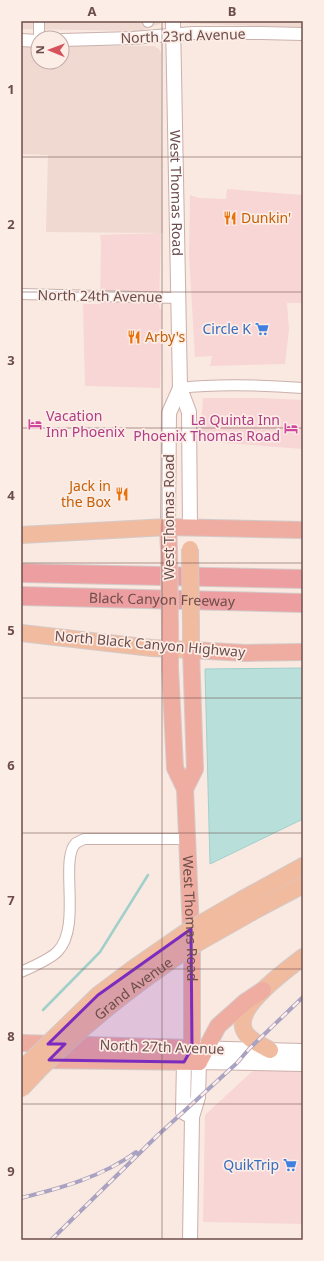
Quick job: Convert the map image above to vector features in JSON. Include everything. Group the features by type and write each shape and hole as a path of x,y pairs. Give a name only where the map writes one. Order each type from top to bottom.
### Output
{"highway":[{"path":"168,527 303,530"},
{"name":"West Thomas Road","path":"168,527 174,768 185,789 195,1055"},
{"name":"Black Canyon Freeway","path":"21,573 303,579"},
{"path":"21,582 303,588"},
{"name":"Black Canyon Freeway","path":"21,596 303,603"},
{"name":"West Thomas Road","path":"185,789 195,769 191,650"},
{"name":"North Black Canyon Highway","path":"191,650 245,653 303,652"},
{"path":"195,1055 218,1026 245,1002 263,990"},
{"name":"North 27th Avenue","path":"21,1043 195,1055"},
{"name":"North 27th Avenue","path":"21,1060 195,1055"}],"main road":[{"name":"West Thomas Road","path":"173,28 180,388 189,412 191,650"},
{"name":"West Thomas Road","path":"168,527 169,413 180,388"},
{"path":"21,535 168,527"},
{"name":"North Black Canyon Highway","path":"21,633 191,650"},
{"name":"Grand Avenue","path":"21,1070 88,1004 134,968 181,936 243,899 303,866"},
{"name":"Grand Avenue","path":"21,1089 75,1035 144,979 193,946 303,885"},
{"path":"270,1050 248,1036 242,1025 242,1020 246,1010 263,990 303,957"},
{"path":"21,1060 45,1036 88,1004"},
{"name":"North 27th Avenue","path":"195,1055 270,1050 303,1051"},
{"name":"West Thomas Road","path":"190,1240 192,1117 183,1112 195,1055"},
{"name":"North 27th Avenue","path":"195,1055 303,1064"}],"street":[{"name":"North 23rd Avenue","path":"70,40 133,38 173,28 303,34"},
{"name":"North 24th Avenue","path":"21,294 178,298"},
{"path":"180,388 203,385 303,388"},
{"path":"21,972 57,952 67,936 70,915 70,864 75,844 84,839 187,839"}],"highlighted area":[{"path":"191,929 192,1048 184,1062 49,1060 65,1044 48,1044 98,995"}],"shaded area":[{"path":"21,21 160,21 160,24 140,31 21,29"},
{"path":"186,21 303,21 303,28 186,23"},
{"path":"21,45 30,46 30,70 70,70 70,46 154,46 159,49 161,53 163,233 46,232 48,155 21,154"},
{"path":"227,189 303,195 303,303 287,303 289,330 285,364 210,366 212,356 195,357 189,255 190,195 199,198 226,199"},
{"path":"161,233 159,307 162,310 160,388 85,386 83,304 100,304 100,235"},
{"path":"203,398 303,400 303,449 200,441"},
{"path":"258,1066 303,1067 303,1224 203,1222 205,1115"}],"water":[{"path":"303,668 303,819 210,864 205,669"}],"waterway":[{"path":"43,1010 100,952 148,875"}],"railway":[{"path":"51,1240 158,1135 237,1063 249,1049 303,997"},
{"path":"21,1198 81,1181 123,1161 136,1152"}],"place":[{"name":"Dunkin'","path":"230,218"},
{"name":"Circle K","path":"262,329"},
{"name":"Arby's","path":"134,337"},
{"name":"Vacation Inn Phoenix","path":"35,424"},
{"name":"La Quinta Inn Phoenix Thomas Road","path":"291,428"},
{"name":"Jack in the Box","path":"122,494"},
{"name":"QuikTrip","path":"290,1165"}]}
